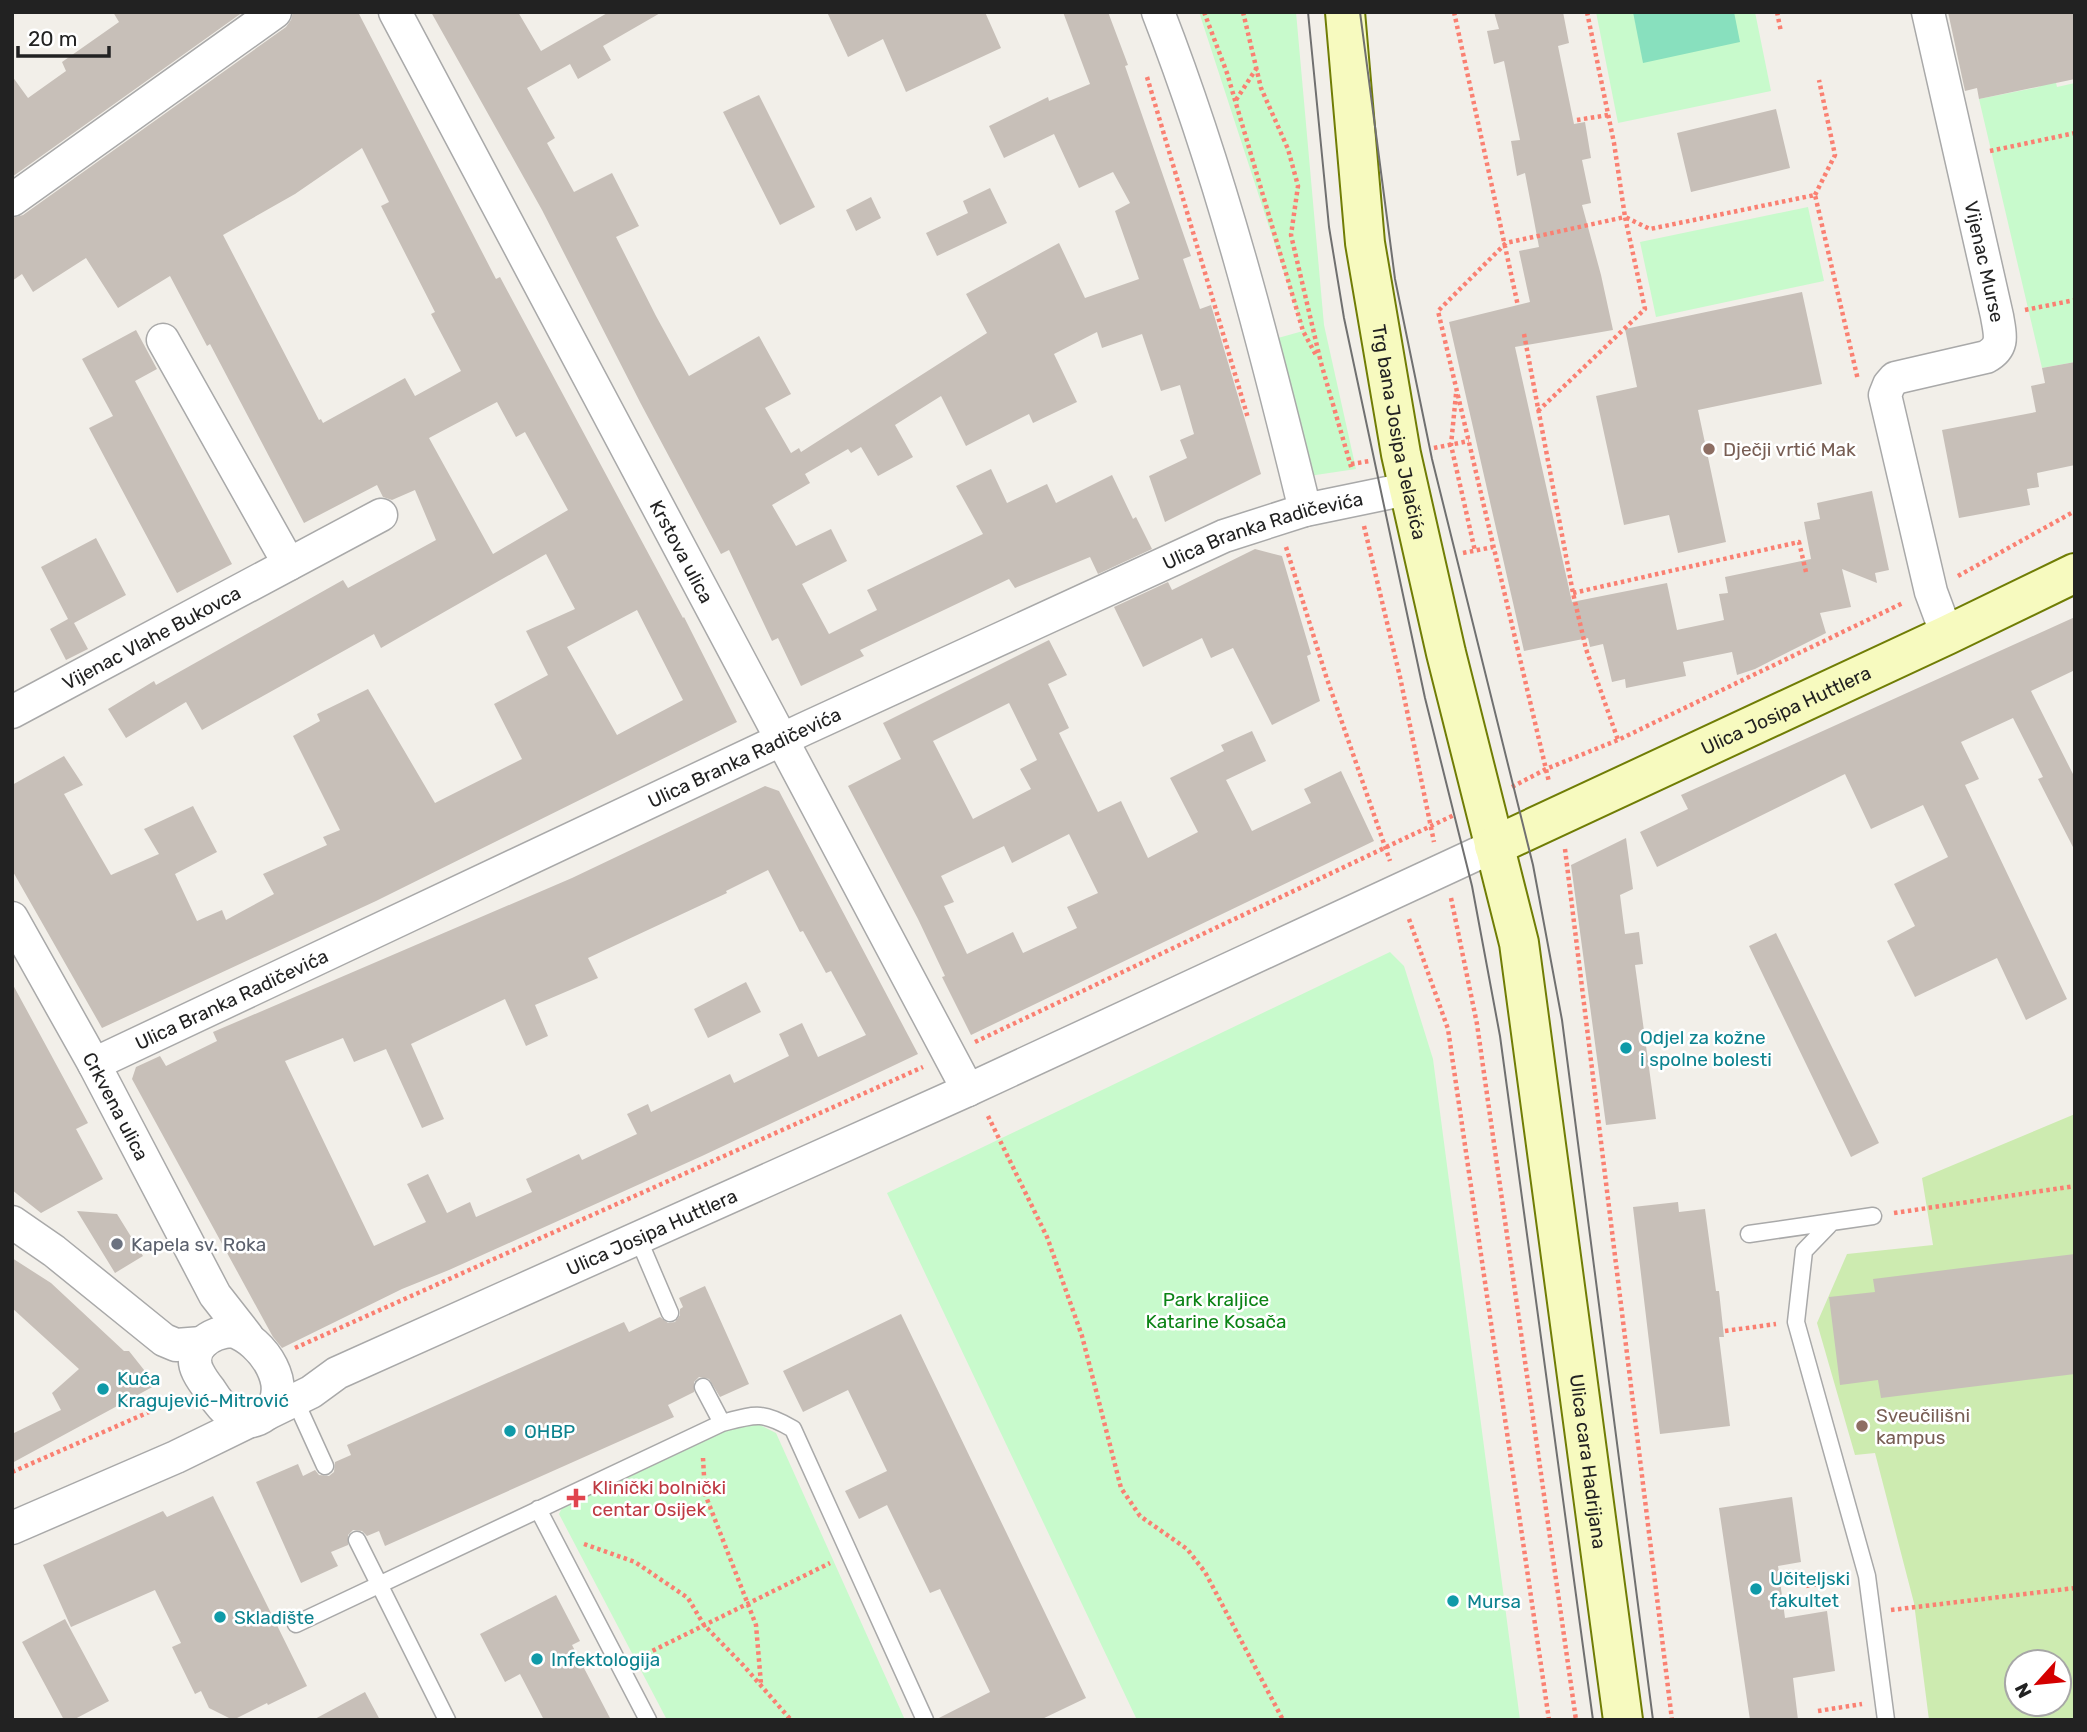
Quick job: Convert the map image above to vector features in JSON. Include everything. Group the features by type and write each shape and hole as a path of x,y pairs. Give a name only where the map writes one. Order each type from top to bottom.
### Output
{"main road":[{"name":"Trg bana Josipa Jelačića","path":"1345,12 1365,243 1407,489 1494,845"},
{"name":"Ulica Josipa Huttlera","path":"1494,845 2075,573"},
{"name":"Ulica cara Hadrijana","path":"1494,845 1518,943 1555,1201 1623,1720"}],"street":[{"path":"12,200 275,12"},
{"name":"Krstova ulica","path":"395,12 968,1090"},
{"path":"1158,12 1211,167 1263,339 1291,514"},
{"name":"Vijenac Murse","path":"1874,386 1986,357 1996,352 2001,343 1928,12"},
{"path":"163,340 289,564"},
{"path":"1874,386 1885,395 1931,592 1947,635"},
{"name":"Ulica Branka Radičevića","path":"94,1064 782,740 1224,536 1291,514 1407,489"},
{"name":"Vijenac Vlahe Bukovca","path":"12,712 382,515"},
{"path":"968,1090 1494,845"},
{"name":"Crkvena ulica","path":"12,919 94,1064 215,1295 261,1354"},
{"name":"Ulica Josipa Huttlera","path":"12,1528 176,1457 271,1411 337,1373 968,1090"},
{"path":"12,1222 54,1251 164,1340 176,1345 232,1331 261,1354 279,1385 278,1396 271,1411 232,1417 224,1411 197,1372 196,1351 207,1339"},
{"name":"Crkvena ulica","path":"207,1339 217,1326 215,1295"},
{"name":"Ulica Josipa Huttlera","path":"261,1354 294,1376 337,1373"},
{"name":"Ulica Josipa Huttlera","path":"176,1457 203,1427 210,1411 208,1388"}],"lane":[{"path":"1749,1234 1872,1216"},
{"path":"1832,1222 1804,1251 1796,1322 1867,1576 1885,1720"},
{"path":"638,1238 670,1313"},
{"path":"703,1387 722,1423"},
{"path":"271,1411 325,1466"},
{"path":"296,1624 722,1423 753,1415 771,1416 793,1429 925,1720"},
{"path":"538,1509 648,1720"},
{"path":"358,1540 447,1720"}],"path":[{"path":"1204,12 1236,101 1303,331 1321,363"},
{"path":"1454,12 1518,306"},
{"path":"1538,411 1645,309 1587,12"},
{"path":"1777,12 1781,32"},
{"path":"1143,64 1249,424"},
{"path":"1236,101 1256,69"},
{"path":"1819,80 1835,155 1815,195 1874,386"},
{"path":"1577,120 1608,115"},
{"path":"1962,158 2075,133"},
{"path":"1672,1720 1571,892 1559,815 1438,311 1506,243 1625,217 1650,229 1815,195"},
{"path":"1997,316 2075,300"},
{"path":"1524,334 1573,593 1586,649 1618,740"},
{"path":"1457,390 1451,445 1475,551"},
{"path":"261,1354 930,1063 1546,769 1618,740 1821,639 1931,592 2075,511"},
{"path":"1291,514 1325,676 1448,1029 1549,1720"},
{"path":"1573,593 1799,542 1806,572"},
{"path":"1463,553 1493,547"},
{"path":"988,1115 1047,1237 1082,1336 1121,1488 1140,1516 1187,1549 1205,1572 1283,1720"},
{"path":"1872,1216 2075,1186"},
{"path":"1725,1331 1796,1322"},
{"path":"12,1472 208,1388"},
{"path":"702,1432 705,1494 756,1625 761,1686"},
{"path":"551,1534 635,1562 688,1598 704,1625 792,1720"},
{"path":"620,1667 849,1553"},
{"path":"1806,1586 1867,1576"},
{"path":"1872,1612 2075,1588"},
{"path":"1818,1711 1883,1701"}],"green space":[{"path":"1199,12 1296,12 1324,325 1356,469 1309,476 1278,338 1303,331"},
{"path":"1596,12 1755,12 1771,91 1618,123"},
{"path":"1633,12 1734,12 1740,42 1643,63"},
{"path":"2054,74 2057,87 2075,83 2075,362 2042,368 1979,99 2039,87"},
{"path":"1808,207 1824,281 1656,317 1640,242"},
{"name":"Park kraljice Katarine Kosača","path":"1390,952 1404,966 1433,1059 1520,1720 1137,1720 887,1193"},
{"path":"2075,1114 2075,1720 1929,1720 1914,1603 1875,1453 1855,1455 1817,1323 1847,1254 1933,1245 1922,1178"},
{"path":"748,1419 776,1433 905,1720 667,1720 559,1514 570,1492"}],"building":[{"path":"113,12 243,12 12,177 12,76 28,98 66,71 62,62 119,22"},
{"path":"293,12 358,12 496,279 500,277 684,617 737,722 376,901 102,1028 12,870 12,785 64,756 83,785 64,794 111,875 159,854 144,829 193,806 217,852 175,874 197,921 222,910 226,920 274,894 263,874 327,845 323,837 340,830 293,736 320,721 317,714 368,689 435,803 522,759 494,704 548,675 526,631 575,609 546,554 381,648 374,634 202,730 186,702 126,738 108,709 154,681 156,685 343,580 348,588 436,540 415,490 392,500 383,497 377,485 304,523 210,344 207,346 170,276 118,308 86,258 33,292 22,274 12,281 12,218 23,215 286,27","holes":["362,148 389,202 381,206 435,312 431,314 461,371 415,396 405,378 323,423 319,420 223,235 295,194","497,402 516,437 525,432 568,510 493,554 429,438","637,610 683,700 617,735 567,647"]},
{"path":"431,12 518,12 541,51 609,12 662,12 603,46 611,60 578,79 570,64 527,88 555,138 547,143 574,192 612,173 639,226 616,237 689,376 759,336 791,394 765,408 791,453 799,448 801,452 987,333 966,294 1059,243 1085,298 1139,279 1115,211 1130,203 1113,172 1079,188 1054,134 1004,158 989,126 1048,97 1049,101 1090,84 1063,12 1108,12 1191,256 1183,259 1200,309 1211,305 1261,474 1165,522 1149,476 1187,458 1180,440 1194,434 1180,385 1161,391 1142,334 1102,348 1097,332 1054,354 1077,402 1033,423 1029,414 966,446 941,396 895,425 913,457 878,476 861,447 851,453 848,449 805,474 810,483 772,505 796,546 831,529 847,561 802,584 829,634 877,610 867,590 983,534 956,486 991,469 1007,503 1047,484 1056,503 1112,475 1133,519 1136,517 1152,549 1098,574 1090,557 1015,588 1009,579 860,650 864,656 801,686 778,638 772,641 729,550 721,554 542,210"},
{"path":"827,12 985,12 1001,48 906,92 883,39 848,57"},
{"path":"1494,12 1563,12 1569,43 1558,46 1574,124 1585,122 1591,158 1582,160 1591,203 1582,205 1613,330 1515,347 1572,602 1667,583 1677,630 1724,620 1719,594 1728,593 1725,577 1811,559 1804,522 1820,519 1817,503 1872,491 1889,570 1875,573 1877,583 1842,569 1851,607 1820,613 1826,633 1755,669 1737,675 1732,652 1683,662 1686,676 1626,688 1625,679 1612,682 1603,644 1590,647 1588,638 1524,651 1449,322 1530,302 1519,251 1539,247 1525,173 1517,176 1511,141 1520,140 1504,61 1494,64 1487,31 1499,29"},
{"path":"1948,12 2075,12 2075,79 1979,99 1977,88 1965,91"},
{"path":"759,95 815,207 780,225 723,112"},
{"path":"1776,109 1790,168 1691,192 1677,133"},
{"path":"990,188 1007,223 937,256 926,233 968,213 963,201"},
{"path":"871,197 881,218 856,231 846,210"},
{"name":"Dječji vrtić Mak","path":"1802,292 1822,384 1698,410 1726,542 1678,553 1669,515 1624,525 1596,396 1637,387 1625,329"},
{"path":"136,330 157,369 135,381 232,564 177,593 89,428 113,416 82,359"},
{"path":"2075,362 2075,465 2037,473 2039,487 2027,489 2030,505 1959,518 1942,430 2036,412 2031,386 2045,383 2042,368"},
{"path":"96,538 126,595 74,623 88,649 66,660 50,629 68,619 41,567"},
{"path":"1255,549 1282,556 1311,654 1307,656 1320,701 1272,725 1233,648 1211,658 1202,638 1143,667 1114,607 1168,582 1172,590"},
{"path":"2075,617 2075,670 2031,691 2075,778 2075,851 2038,779 2043,777 2013,718 1961,742 1979,779 1965,785 2067,999 2026,1020 1997,958 1915,997 1887,941 1915,926 1894,884 1948,857 1923,805 1871,829 1845,774 1657,867 1640,832 1688,809 1681,795"},
{"path":"1049,640 1067,675 1048,684 1069,728 1059,733 1098,812 1121,801 1148,858 1198,832 1170,778 1224,751 1221,745 1252,731 1266,761 1226,780 1252,831 1311,803 1304,789 1341,771 1374,841 971,1035 942,977 945,976 918,919 848,786 901,759 883,723","holes":["1009,703 1037,760 1020,769 1031,789 973,819 933,741","1069,834 1098,893 1067,907 1077,928 1023,953 1013,932 967,954 944,906 954,902 941,876 1004,846 1012,863"]},
{"path":"765,786 779,791 918,1054 702,1156 402,1289 282,1348 273,1337 132,1079 136,1067 160,1056 166,1066 217,1041 213,1032 572,878","holes":["768,870 800,932 803,931 826,973 831,971 866,1035 818,1057 802,1023 779,1034 789,1056 734,1083 730,1074 651,1112 648,1104 627,1114 637,1134 582,1160 579,1154 526,1179 532,1192 476,1217 470,1202 447,1213 428,1174 407,1184 426,1222 374,1246 285,1061 343,1038 354,1062 386,1049 422,1128 444,1119 411,1044 505,999 526,1046 548,1036 535,1005 598,978 588,958 727,893 726,891"]},
{"path":"1626,838 1633,889 1620,895 1625,934 1639,932 1643,964 1635,965 1656,1119 1606,1125 1571,865"},
{"path":"1776,933 1879,1143 1851,1157 1749,946"},
{"path":"746,982 761,1012 708,1038 694,1009"},
{"path":"12,983 88,1123 76,1129 103,1179 41,1213 12,1190"},
{"path":"1678,1202 1679,1212 1705,1209 1716,1291 1719,1291 1724,1337 1719,1337 1730,1426 1660,1434 1633,1207"},
{"name":"Kapela sv. Roka","path":"77,1211 117,1214 143,1256 115,1273"},
{"path":"2075,1254 2075,1374 1881,1398 1878,1380 1840,1385 1829,1297 1875,1292 1873,1279"},
{"path":"12,1258 51,1283 124,1351 129,1351 156,1385 12,1463 12,1434 61,1410 52,1393 79,1369 12,1308"},
{"name":"OHBP","path":"705,1286 749,1384 720,1397 709,1379 699,1377 694,1382 694,1392 668,1405 674,1417 385,1546 379,1531 367,1536 362,1531 353,1530 348,1535 348,1545 331,1552 338,1566 301,1583 256,1482 298,1464 303,1476 315,1470 319,1475 329,1476 334,1472 335,1462 351,1455 347,1445 624,1322 629,1332 660,1317 668,1323 675,1322 683,1307 679,1298"},
{"path":"901,1314 1086,1698 1040,1720 935,1720 990,1692 940,1589 930,1593 887,1505 859,1519 845,1491 887,1471 848,1390 803,1412 783,1371"},
{"path":"213,1496 307,1686 233,1720 209,1708 201,1691 195,1694 172,1647 181,1643 155,1590 71,1627 43,1565 163,1511 167,1517"},
{"name":"Učiteljski fakultet","path":"1792,1497 1801,1562 1778,1566 1785,1618 1827,1611 1835,1671 1793,1678 1798,1720 1750,1720 1719,1508"},
{"name":"Infektologija","path":"556,1595 580,1641 572,1645 611,1720 544,1720 520,1674 505,1682 480,1634"},
{"path":"65,1619 109,1701 73,1720 64,1720 22,1642"},
{"path":"365,1692 380,1720 313,1720"}],"tram line":[{"path":"1308,12 1329,227 1344,318 1425,698 1472,886 1500,1036 1593,1720"},
{"path":"1360,12 1395,279 1432,459 1533,865 1562,1020 1653,1720"}],"place":[{"name":"Dječji vrtić Mak","path":"1709,449"},
{"name":"Odjel za kožne i spolne bolesti","path":"1626,1048"},
{"name":"Kapela sv. Roka","path":"117,1244"},
{"name":"Kuća Kragujević-Mitrović","path":"103,1389"},
{"name":"Sveučilišni kampus","path":"1862,1426"},
{"name":"OHBP","path":"510,1431"},
{"name":"Klinički bolnički centar Osijek","path":"576,1498"},
{"name":"Učiteljski fakultet","path":"1756,1589"},
{"name":"Mursa","path":"1453,1601"},
{"name":"Skladište","path":"220,1617"},
{"name":"Infektologija","path":"537,1659"}]}
